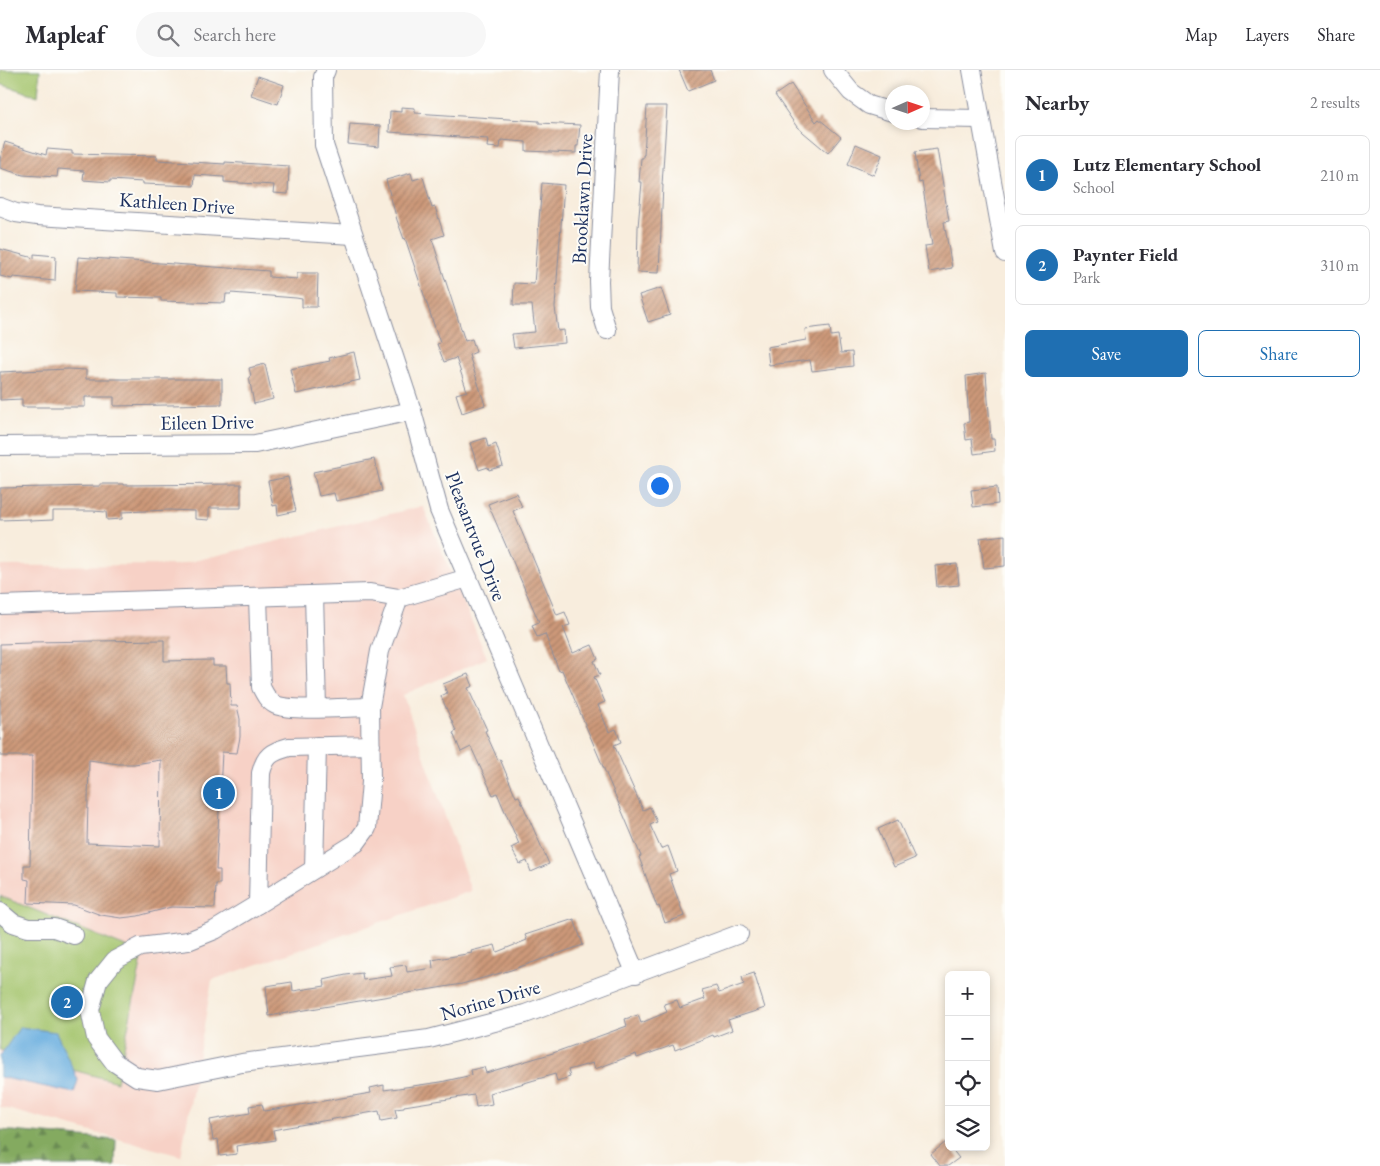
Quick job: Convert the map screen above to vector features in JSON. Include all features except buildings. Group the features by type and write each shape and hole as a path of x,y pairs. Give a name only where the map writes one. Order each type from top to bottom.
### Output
{"street":[{"name":"Pleasantvue Drive","path":"326,70 323,78 324,145 412,411 439,510 636,974"},
{"name":"Brooklawn Drive","path":"607,330 600,307 599,281 610,70"},
{"path":"833,70 851,92 869,105 885,110"},
{"path":"972,70 980,118 999,185 1005,253"},
{"path":"930,118 980,118"},
{"name":"Kathleen Drive","path":"0,207 37,216 353,235"},
{"name":"Eileen Drive","path":"0,446 255,444 412,411"},
{"path":"0,605 370,593 399,598 468,578"},
{"path":"314,595 317,708"},
{"path":"258,596 261,687 267,698 276,705 294,708 370,707"},
{"name":"Norine Drive","path":"399,598 380,651 370,707 371,782 367,828 356,843 215,930 188,941 140,948 115,960 98,981 90,1010 96,1038 114,1062 136,1077 158,1080 242,1063 429,1039 525,1014 739,934"},
{"path":"258,904 261,773 264,760 277,750 289,747 371,745"},
{"path":"314,869 317,746"},
{"path":"0,912 13,923 28,928 54,928 74,934"}],"shaded area":[{"path":"423,506 487,658 403,695 471,891 212,980 181,1156 0,1107 0,566 177,565"}],"green space":[{"path":"0,70 40,70 38,96 0,84"},
{"path":"0,896 143,954 117,1082 0,1050"},
{"path":"0,1130 116,1140 115,1166 0,1166"}],"water":[{"path":"20,1027 56,1032 78,1080 74,1093 0,1077 0,1056"}],"place":[{"name":"Lutz Elementary School","path":"219,793"},
{"name":"Paynter Field","path":"67,1002"}]}
